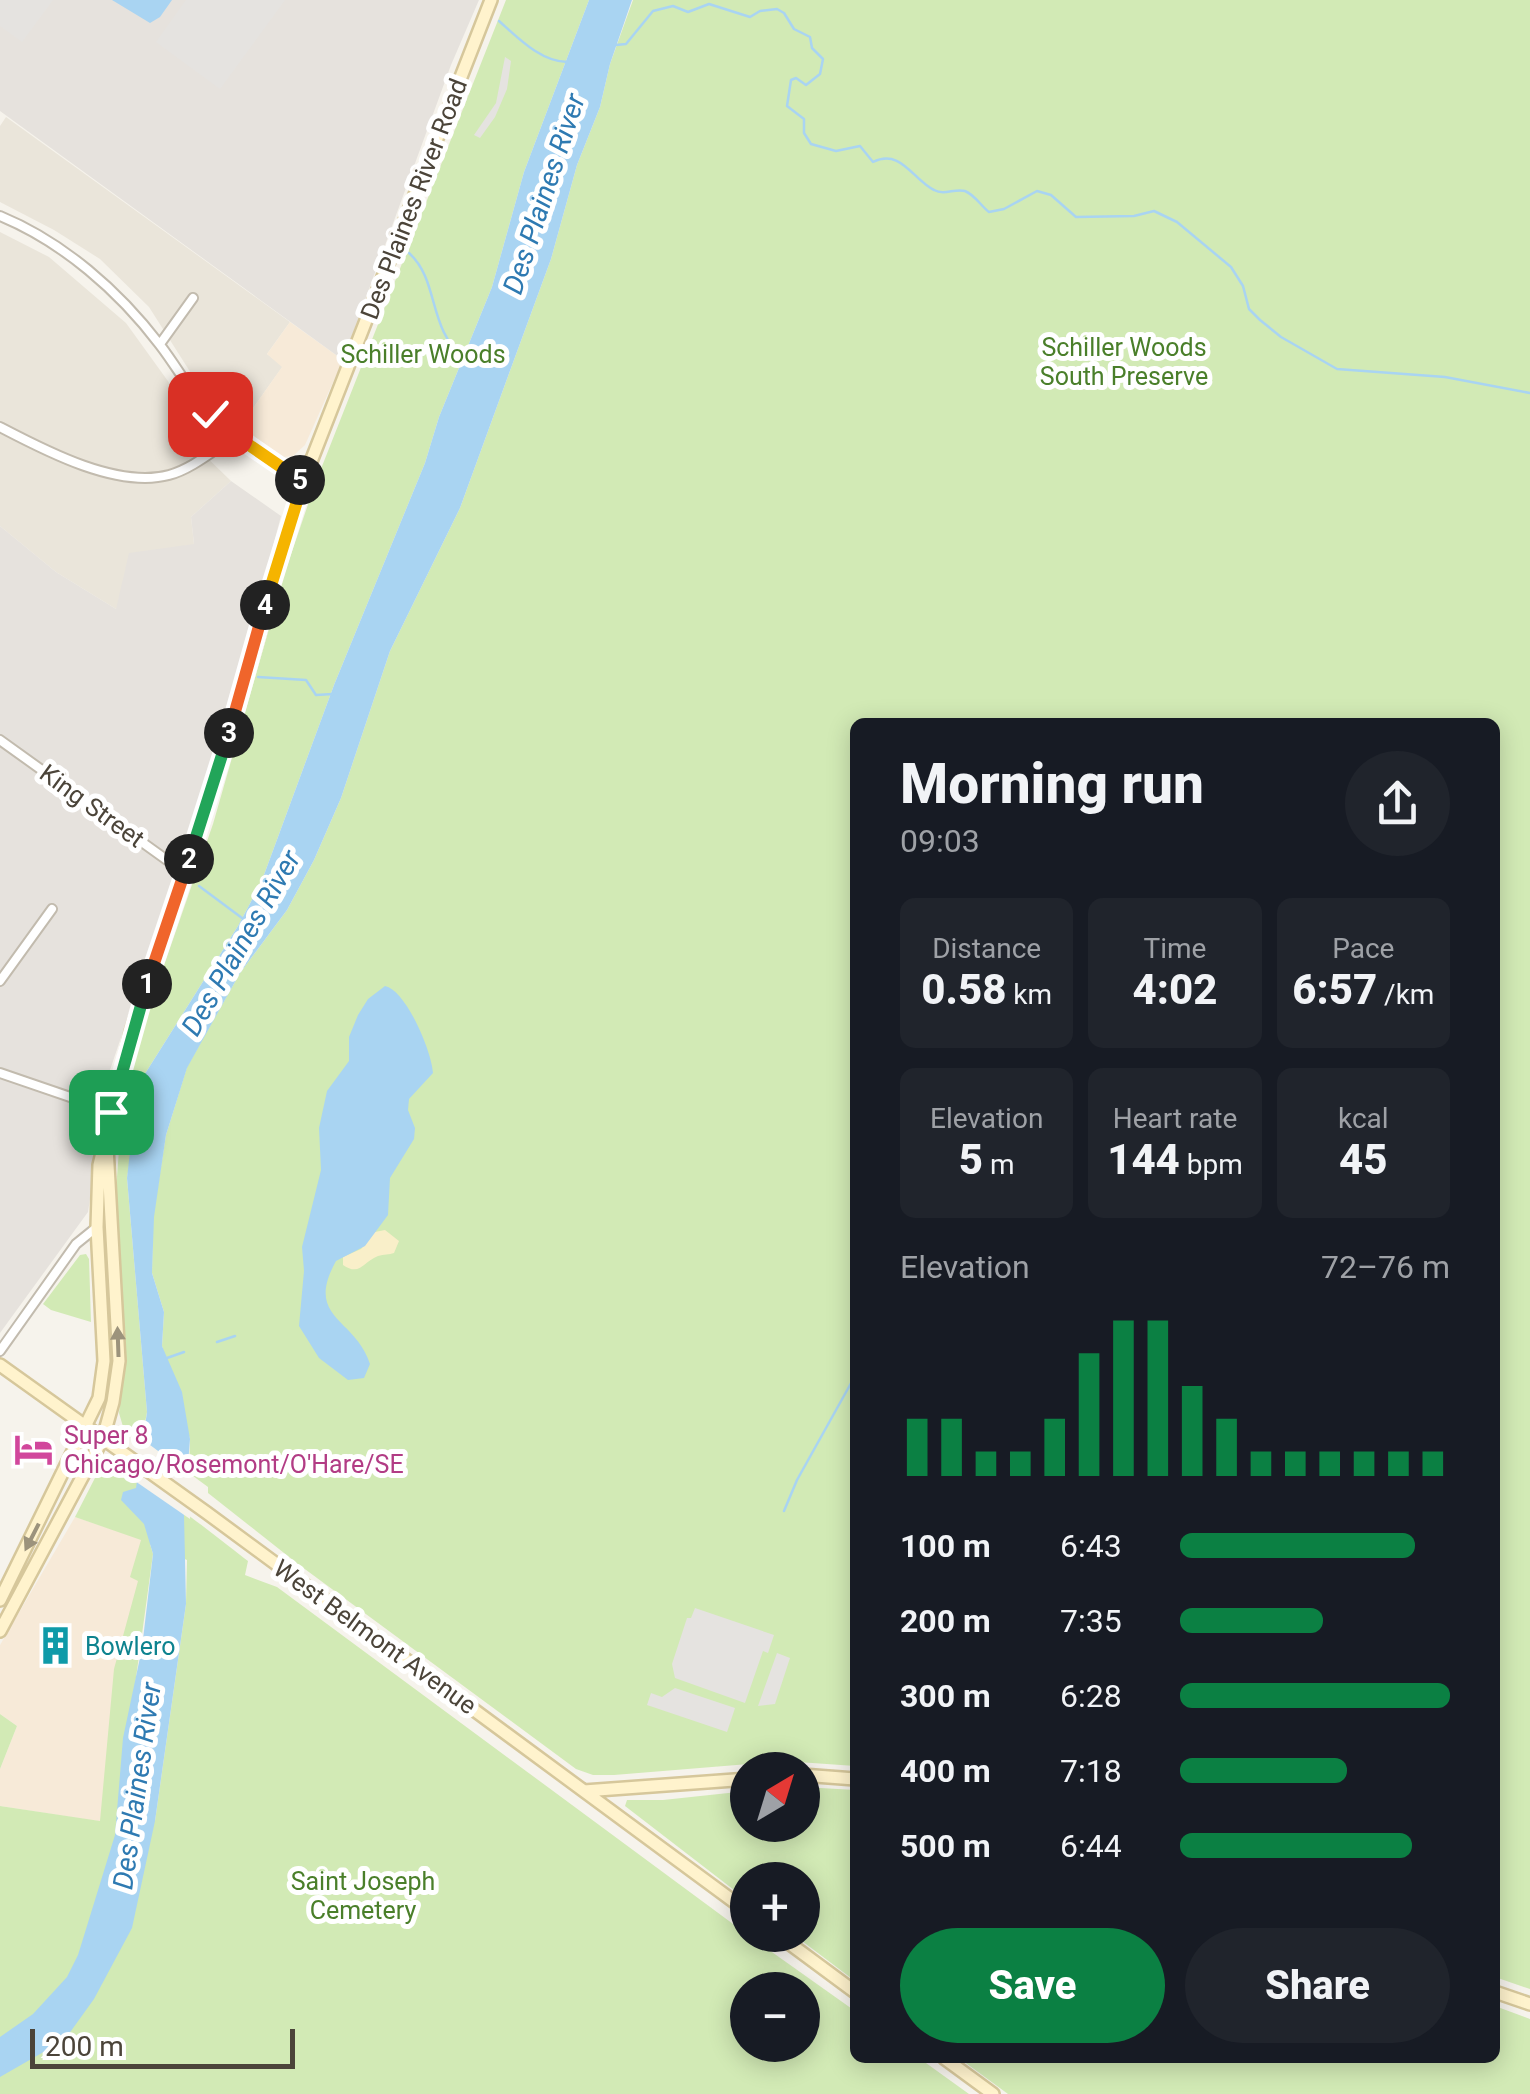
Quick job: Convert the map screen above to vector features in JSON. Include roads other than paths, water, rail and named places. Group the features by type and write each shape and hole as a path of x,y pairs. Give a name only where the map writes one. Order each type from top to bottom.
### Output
{"main road":[{"name":"Des Plaines River Road","path":"0,1600 99,1398 104,1361 97,1227 99,1165 131,1032 187,868 303,482 491,0"},
{"name":"Des Plaines River Road","path":"0,1630 103,1438 113,1402 118,1361 106,1143"},
{"name":"West Belmont Avenue","path":"0,1366 207,1513 730,1899"},
{"path":"820,1776 850,1779"},
{"path":"584,1791 730,1779"},
{"path":"801,1952 850,1988"},
{"path":"1500,1994 1530,2004"},
{"path":"951,2063 993,2094"}],"street":[{"path":"0,216 84,266 132,310 210,414 303,482"},
{"path":"160,344 193,298"},
{"path":"0,427 68,460 113,474 136,476 168,475 236,436"},
{"name":"King Street","path":"0,740 171,863 187,868"},
{"path":"0,982 52,909"},
{"path":"0,1073 111,1112"},
{"path":"0,1351 76,1244 97,1227"}],"water":[{"path":"112,0 172,0 160,17 150,23"},
{"name":"Des Plaines River","path":"589,0 632,0 600,107 577,165 551,259 460,508 390,651 341,798 314,860 287,910 240,973 187,1068 166,1135 154,1217 152,1273 164,1312 162,1346 182,1392 190,1439 184,1515 186,1604 155,1821 132,1928 94,1999 71,2031 54,2046 0,2077 0,2037 33,2014 67,1977 78,1955 115,1835 123,1738 142,1648 153,1554 144,1524 121,1500 123,1492 136,1488 147,1412 127,1178 143,1077 261,883 334,685 492,287 524,172"},
{"path":"385,986 409,1010 423,1037 433,1073 409,1099 414,1139 390,1178 388,1215 365,1246 336,1261 328,1280 329,1307 363,1348 370,1364 364,1378 348,1380 319,1358 299,1326 302,1247 321,1170 319,1128 327,1091 349,1061 349,1037 358,1015 368,999"}],"waterway":[{"path":"616,45 626,44 653,11 673,6 688,12 709,4 750,17 777,9 794,29 810,37 812,48 823,59 820,74 806,85 796,78 791,80 787,106 804,119 804,133 811,144 836,151 860,146 873,162 899,162 934,190 965,191 989,212 1004,209 1037,191 1051,195 1076,217 1134,216 1154,211 1177,222 1231,267 1243,286 1249,309 1260,320 1281,337 1337,369 1445,377 1530,393"},
{"path":"499,21 540,54 569,62"},
{"path":"409,253 425,277 445,334 465,359"},
{"path":"258,677 306,680 316,695 333,694"},
{"name":"Des Plaines River","path":"199,886 242,918"},
{"path":"130,1075 142,1080"},
{"path":"217,1342 235,1336"},
{"path":"167,1358 184,1352"},
{"path":"784,1511 850,1385"}],"place":[{"name":"Super 8 Chicago/Rosemont/O'Hare/SE","path":"34,1449"},
{"name":"Bowlero","path":"55,1646"}],"park label":[{"name":"Schiller Woods","path":"423,354"},
{"name":"Schiller Woods South Preserve","path":"1124,362"},
{"name":"Saint Joseph Cemetery","path":"363,1896"}]}
